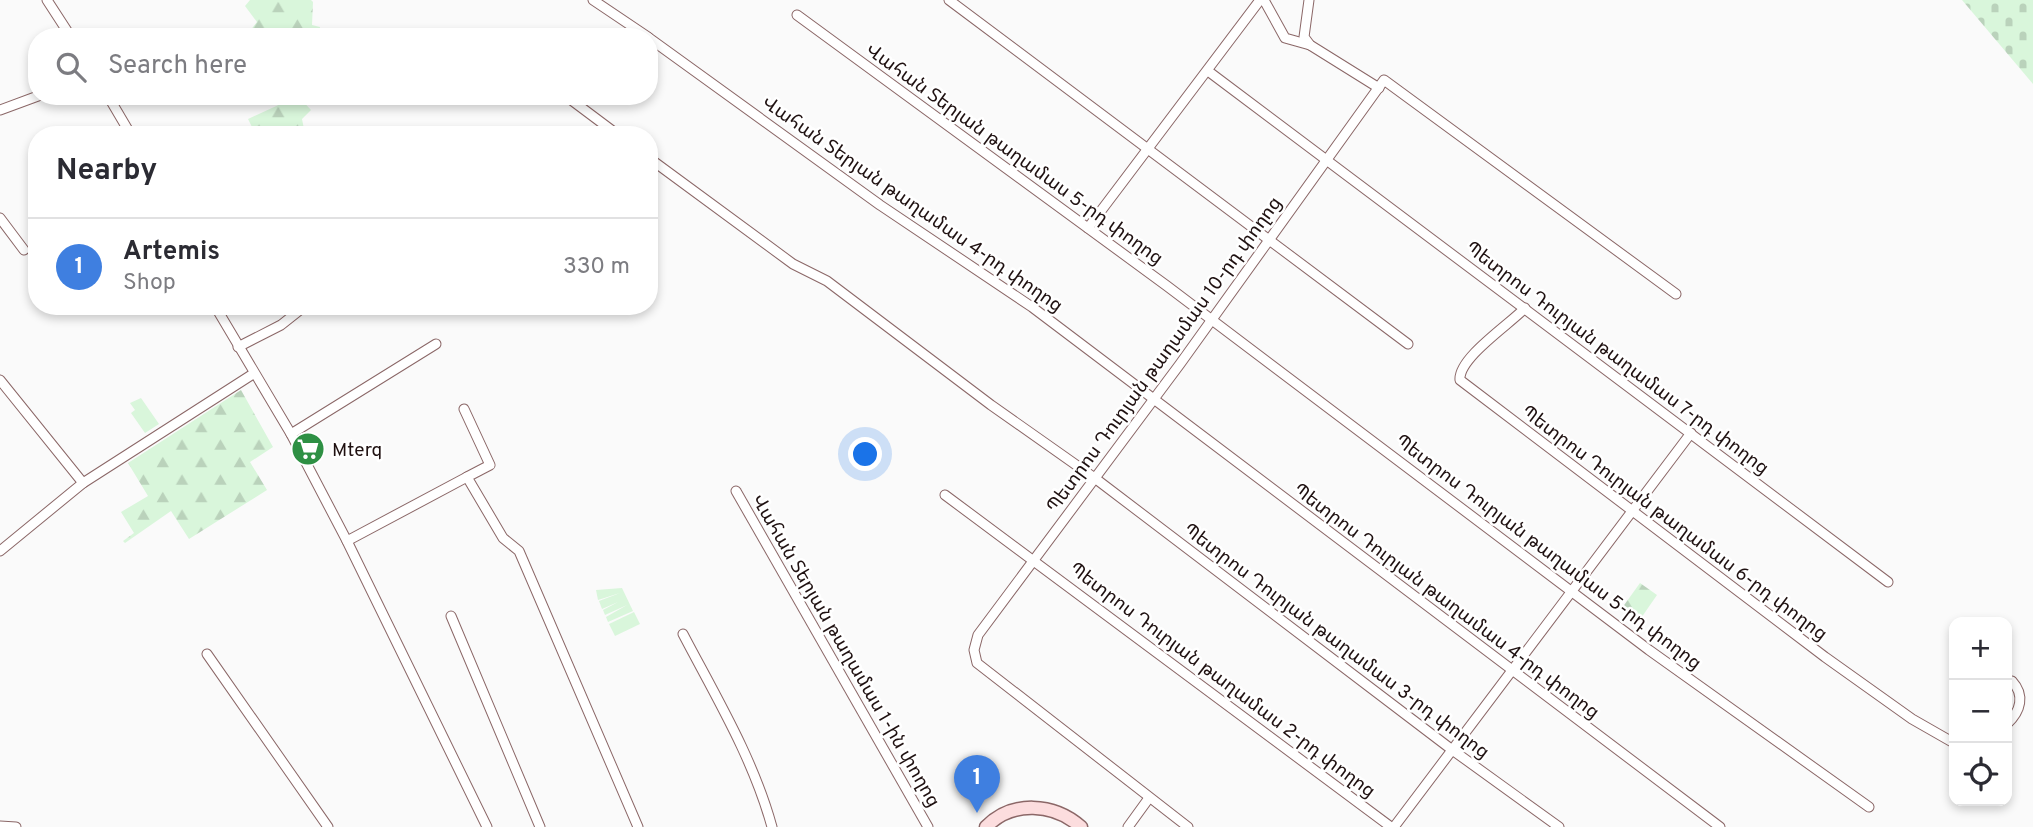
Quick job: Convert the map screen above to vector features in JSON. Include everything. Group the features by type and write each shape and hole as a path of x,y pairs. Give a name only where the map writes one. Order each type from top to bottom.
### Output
{"main road":[{"path":"986,827 1012,811 1042,808 1060,813 1081,827"}],"street":[{"path":"47,0 65,28"},
{"name":"Վահան Տերյան թաղամաս 4-րդ փողոց","path":"593,0 635,28"},
{"path":"949,0 1408,344"},
{"path":"1088,228 1262,0 1285,38 1310,45 1381,84 1579,220 1675,294"},
{"path":"1309,0 1304,37 1310,45"},
{"name":"Վահան Տերյան թաղամաս 5-րդ փողոց","path":"797,15 1210,321"},
{"name":"Վահան Տերյան թաղամաս 4-րդ փողոց","path":"658,44 880,205 1032,307 1153,401"},
{"name":"Պետրոս Դուրյան թաղամաս 7-րդ փողոց","path":"1208,71 1888,582"},
{"name":"Պետրոս Դուրյան թաղամաս 10-րդ փողոց","path":"1149,798 977,663 974,650 978,635 1096,479 1381,84"},
{"path":"0,110 28,100"},
{"path":"113,105 126,126"},
{"path":"578,105 606,126"},
{"name":"Պետրոս Դուրյան թաղամաս 3-րդ փողոց","path":"658,165 793,264 827,281 991,405 1096,479 1451,749 1559,827"},
{"path":"0,218 24,250"},
{"name":"Պետրոս Դուրյան թաղամաս 6-րդ փողոց","path":"1525,308 1505,329 1493,334 1480,347 1461,371 1460,380 1871,690 1912,719 1949,740"},
{"path":"220,315 290,434 347,541 487,827"},
{"path":"238,347 281,325 294,315"},
{"name":"Պետրոս Դուրյան թաղամաս 5-րդ փողոց","path":"1210,321 1571,591 1869,807"},
{"path":"290,434 436,344"},
{"path":"0,551 83,483 253,374"},
{"path":"0,380 83,483"},
{"name":"Պետրոս Դուրյան թաղամաս 4-րդ փողոց","path":"1153,401 1720,827"},
{"path":"347,541 491,465 464,409"},
{"path":"1392,827 1691,433"},
{"path":"467,477 503,538 519,551 638,827"},
{"name":"Վահան Տերյան թաղամաս 1-ին փողոց","path":"736,491 928,827"},
{"name":"Պետրոս Դուրյան թաղամաս 2-րդ փողոց","path":"945,495 1392,827"},
{"path":"451,616 540,827"},
{"path":"683,634 746,754 772,827"},
{"path":"207,654 328,827"},
{"path":"2012,681 2021,691 2022,698 2012,715"},
{"path":"1128,827 1149,798 1188,827"},
{"path":"0,826 16,827"}],"green space":[{"path":"250,0 311,0 312,25 320,28 252,28 257,22 245,6"},
{"path":"1962,0 2033,0 2033,84"},
{"path":"278,105 306,105 311,110 302,119 303,126 252,126 248,119"},
{"path":"241,390 273,447 250,462 267,490 189,539 171,511 125,543 123,541 134,533 121,512 148,496 128,463"},
{"path":"141,398 159,424 145,433 131,413 135,410 130,403"},
{"path":"1640,583 1657,595 1639,621 1622,608"},
{"path":"622,588 633,611 608,622 606,617 627,605 605,615 603,610 618,602 602,609 599,601 620,593 598,600 596,590"},
{"path":"634,612 640,624 615,636 609,624"}],"place":[{"name":"Mterq","path":"308,449"},
{"name":"Artemis","path":"977,813"}]}
